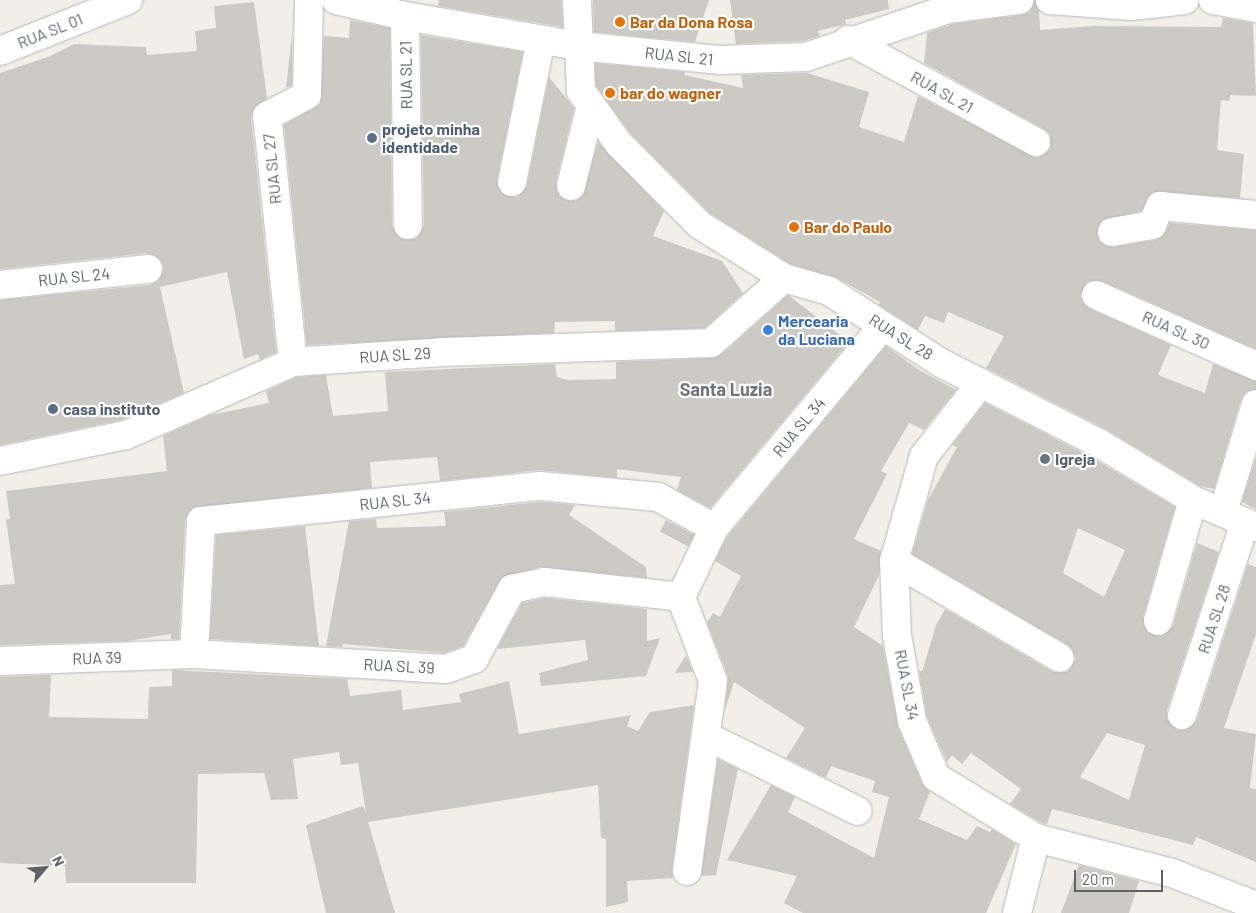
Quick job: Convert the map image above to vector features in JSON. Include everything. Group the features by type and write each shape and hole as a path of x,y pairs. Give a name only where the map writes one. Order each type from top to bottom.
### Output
{"street":[{"name":"RUA SL 01","path":"0,52 128,0"},
{"name":"RUA SL 27","path":"293,362 267,116 307,94 309,0"},
{"name":"RUA SL 21","path":"336,0 405,16 578,46 720,60 806,57 848,40 948,9 1020,0"},
{"name":"RUA SL 28","path":"577,0 581,91 619,144 700,225 784,278 829,291 941,363 1097,442 1193,500 1242,520 1182,715"},
{"path":"1050,0 1132,6 1185,0"},
{"path":"1213,0 1256,8"},
{"name":"RUA SL 21","path":"405,16 408,225"},
{"path":"512,182 541,40"},
{"name":"RUA SL 21","path":"848,40 1036,142"},
{"path":"571,186 591,105"},
{"path":"1112,232 1152,225 1160,206 1256,215"},
{"name":"RUA SL 24","path":"0,285 148,269"},
{"name":"RUA SL 29","path":"0,461 126,435 293,362 442,352 710,343 784,278"},
{"name":"RUA SL 30","path":"1096,295 1256,366"},
{"name":"RUA SL 34","path":"681,597 714,528 883,326"},
{"name":"RUA SL 34","path":"982,383 924,456 894,561 897,635 912,721 936,777 1036,838 1172,873 1256,906"},
{"path":"1242,520 1254,421"},
{"name":"RUA SL 34","path":"194,654 201,521 540,486 658,497 714,528"},
{"path":"1158,621 1193,500"},
{"path":"894,561 1060,658"},
{"name":"RUA SL 39","path":"194,654 446,669 474,659 512,589 544,582 681,597"},
{"path":"681,597 713,681 687,871"},
{"name":"RUA 39","path":"0,661 194,654"},
{"path":"706,736 858,811"},
{"path":"1017,913 1036,838"}],"building":[{"path":"439,0 561,0 563,27 438,6"},
{"path":"593,0 709,0 695,42 594,32"},
{"path":"730,0 888,0 889,9 845,20 846,24 818,31 820,36 803,41 736,44"},
{"path":"1034,0 1039,10 1040,30 1092,26 1221,27 1223,18 1253,23 1256,96 1230,95 1230,101 1221,100 1217,150 1244,154 1240,198 1153,192 1141,211 1102,220 1097,234 1100,242 1114,247 1155,240 1162,237 1170,223 1256,230 1256,349 1102,281 1087,282 1080,296 1090,309 1171,345 1158,375 1205,393 1213,364 1256,381 1256,389 1246,392 1241,399 1214,489 1200,486 1104,428 986,368 1004,336 948,312 944,323 925,316 918,330 879,305 880,302 837,278 790,264 710,213 631,134 596,86 595,63 685,72 684,75 743,88 741,75 807,73 869,92 859,127 904,142 918,96 1037,158 1050,149 1050,134 924,63 927,33 952,24 1021,15 1029,12"},
{"path":"254,2 267,98 254,108 251,118 276,352 260,360 258,354 244,359 227,272 160,287 184,393 121,420 0,445 0,300 150,285 158,281 164,268 160,259 146,253 0,269 0,73 48,57 74,44 146,47 147,55 197,51 195,31 216,28 214,6"},
{"path":"350,20 390,28 392,225 400,238 416,239 424,225 421,35 523,52 497,179 502,194 517,197 527,186 549,77 574,108 556,182 560,197 575,201 583,196 598,142 664,211 653,236 722,261 743,293 705,328 615,331 615,321 555,322 554,333 307,345 284,125 320,104 324,36 349,38"},
{"path":"292,34 292,85 286,88"},
{"path":"788,295 849,342 710,508 677,490 681,477 617,469 617,478 539,470 440,481 437,457 370,462 372,488 192,508 185,520 179,639 171,639 171,634 127,641 0,645 0,585 15,584 6,520 10,519 6,491 167,471 163,436 210,415 269,403 266,391 297,377 326,375 333,416 388,411 385,372 555,364 557,377 568,380 616,379 616,362 712,358 721,355"},
{"path":"886,346 919,370 956,390 924,430 909,423 881,471 887,474 854,539 881,551 879,575 854,627 883,646 898,727 922,783 930,792 919,819 967,840 977,826 990,832 992,829 1016,844 986,913 803,913 784,903 797,876 727,860 771,785 795,797 788,812 874,858 889,797 872,792 875,781 831,766 826,778 786,758 805,728 734,682 725,710 728,676 707,622 713,613 720,617 741,576 715,561 727,537"},
{"path":"985,403 1089,456 1175,507 1143,617 1147,632 1161,636 1173,626 1197,543 1219,552 1167,710 1167,719 1177,730 1186,730 1197,720 1248,564 1256,567 1256,634 1224,728 1256,734 1250,788 1256,789 1256,862 1196,837 1193,845 1052,809 1047,824 1042,823 1010,804 1021,789 971,753 962,764 952,755 947,762 927,717 919,670 922,672 936,625 945,609 1053,672 1067,672 1076,659 1068,645 912,554 928,500 957,447 952,445","holes":["1078,528 1125,550 1104,597 1063,573","1107,733 1145,745 1129,800 1080,777"]},
{"path":"1256,457 1256,509 1242,502"},
{"path":"540,502 575,505 569,515 646,567 647,578 541,567 502,577 463,646 444,653 342,644 343,647 326,646 349,521 376,519 377,528 446,526 444,512"},
{"path":"666,520 694,535 688,547 660,531"},
{"path":"305,526 319,646 210,639 216,535"},
{"path":"545,598 647,609 647,641 660,638 646,676 541,686 539,673 588,660 585,640 497,649 522,603"},
{"path":"686,655 693,672 675,673"},
{"path":"172,670 347,679 350,696 401,690 403,710 461,702 459,694 509,681 519,734 631,715 627,726 638,731 650,712 694,705 672,869 673,878 627,881 628,902 606,907 606,839 601,838 598,785 368,822 395,913 326,913 306,825 363,806 366,813 358,763 341,765 339,752 293,759 298,799 271,800 264,773 198,774 196,883 66,883 65,866 0,863 0,677 51,675 49,717 148,719 149,687 172,686"},
{"path":"718,759 738,769 716,875 701,876"},
{"path":"1079,865 1139,881 1129,913 1061,913"}],"place":[{"name":"Bar da Dona Rosa","path":"620,22"},
{"name":"bar do wagner","path":"610,93"},
{"name":"projeto minha identidade","path":"372,138"},
{"name":"Bar do Paulo","path":"794,227"},
{"name":"Mercearia da Luciana","path":"768,330"},
{"name":"casa instituto","path":"53,409"},
{"name":"Igreja","path":"1045,459"}],"district":[{"name":"Santa Luzia","path":"726,389"}]}
